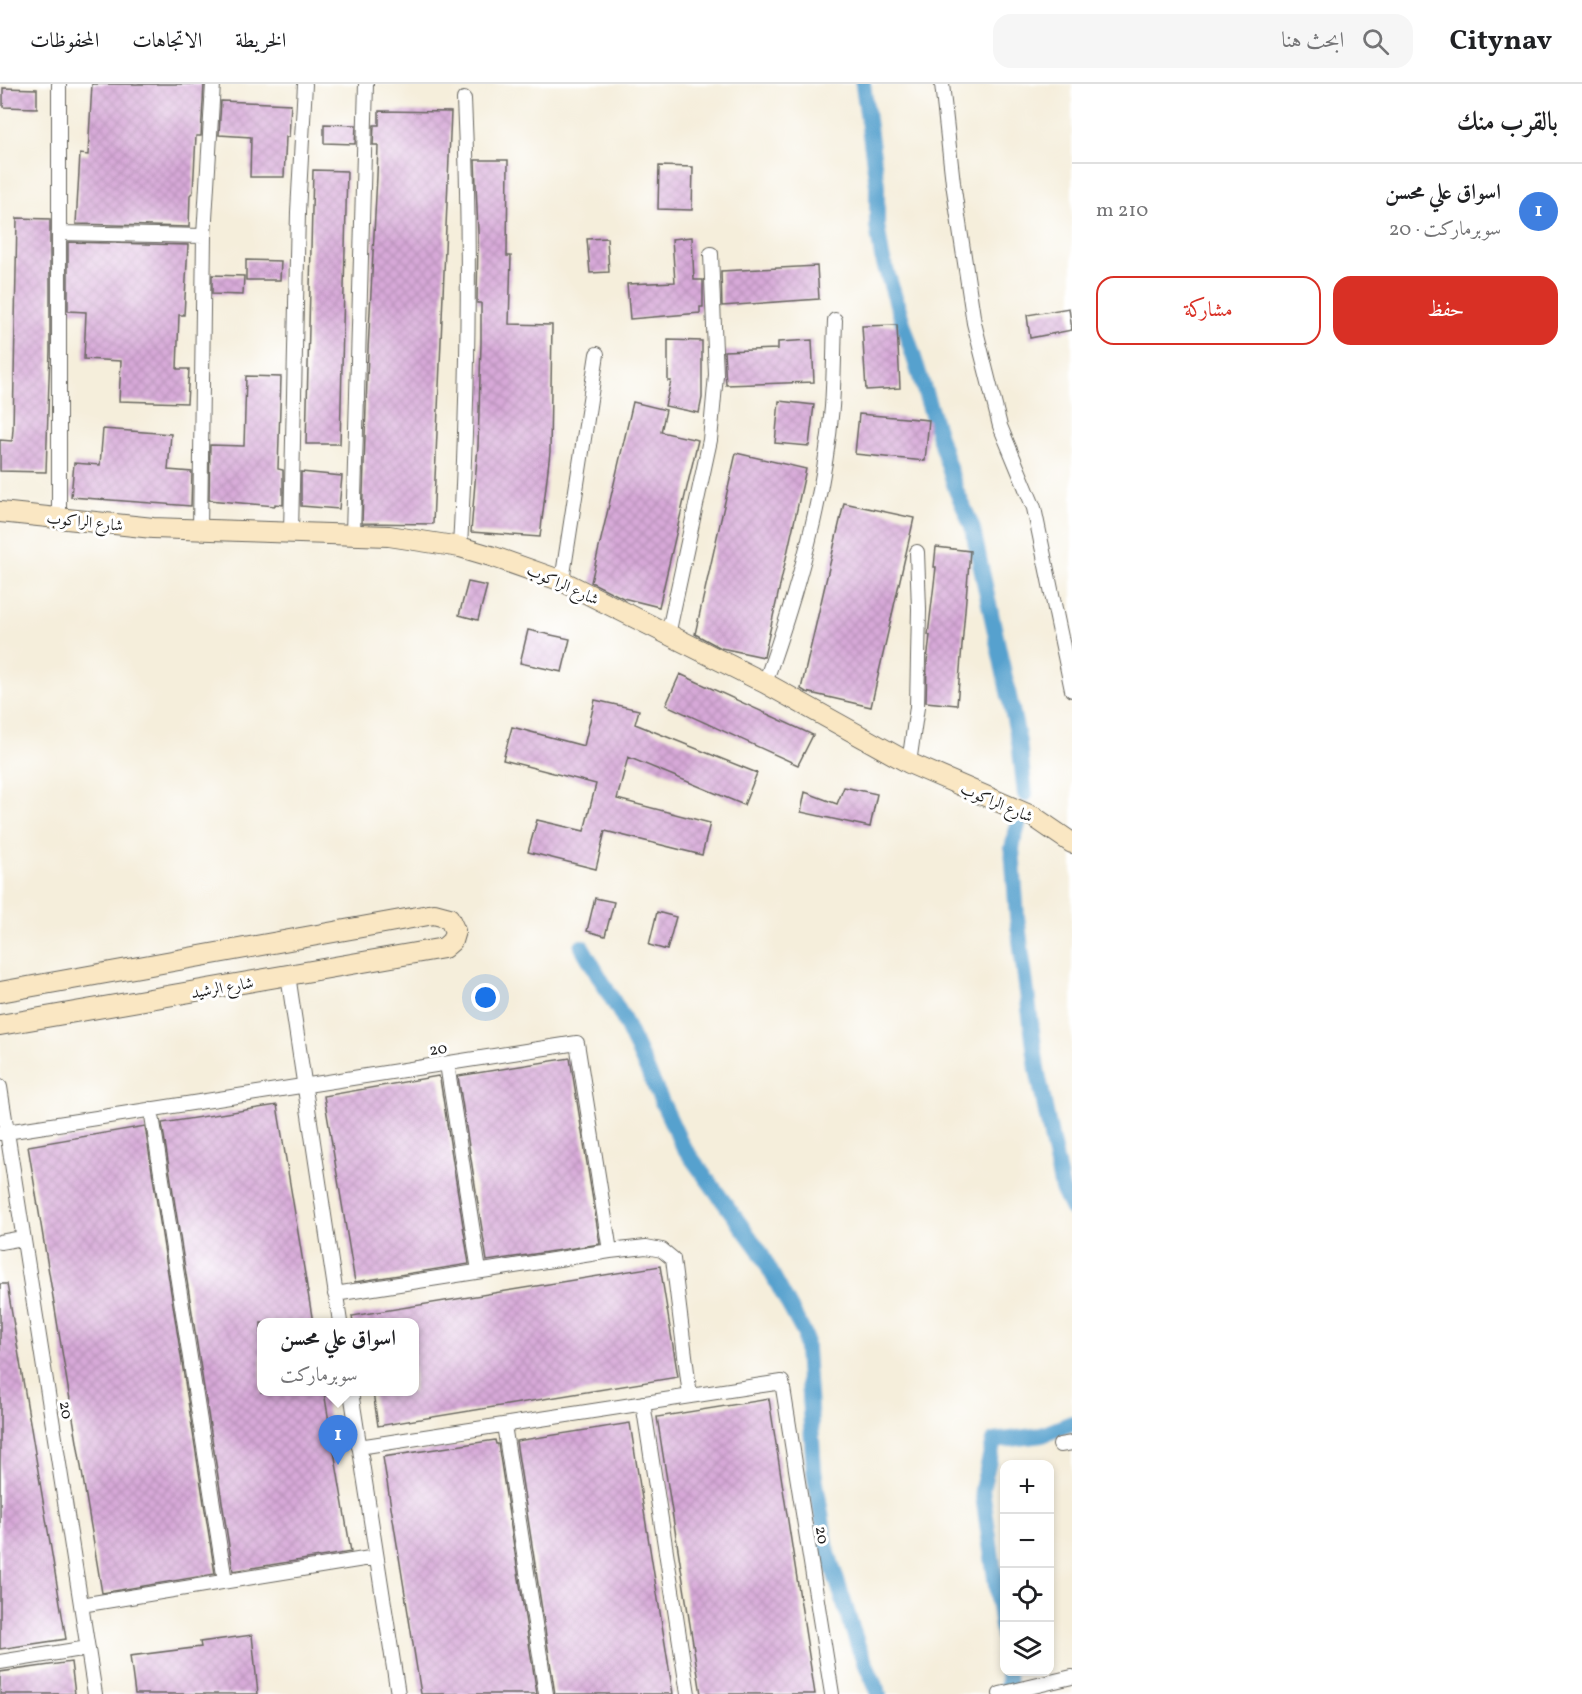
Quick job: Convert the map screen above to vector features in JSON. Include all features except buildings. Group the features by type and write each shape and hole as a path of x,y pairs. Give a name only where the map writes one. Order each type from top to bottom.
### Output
{"street":[{"path":"58,84 59,519"},
{"path":"200,530 204,236 213,84"},
{"path":"291,532 298,212 305,84"},
{"path":"353,533 366,84"},
{"path":"942,84 953,183 974,322 1000,426 1034,508 1072,690"},
{"path":"460,548 467,415 468,168 464,99"},
{"path":"59,233 204,236"},
{"path":"668,635 710,441 716,375 711,254"},
{"path":"765,683 781,640 809,537 824,466 832,407 835,320"},
{"path":"562,581 597,354"},
{"name":"شارع الراكوب","path":"0,512 106,524 200,530 353,533 424,541 460,548 528,568 562,581 765,683 909,763 1034,817 1072,843"},
{"path":"909,763 917,707 920,609 917,552"},
{"name":"شارع الرشيد","path":"0,992 434,914 449,918 454,926 452,941 444,948 0,1025"},
{"path":"288,975 339,1318"},
{"name":"20","path":"95,1694 23,1238 4,1132 577,1043 610,1251"},
{"path":"447,1064 479,1271"},
{"path":"0,1086 4,1132"},
{"path":"151,1109 225,1581"},
{"path":"0,1242 23,1238"},
{"path":"335,1294 646,1247 662,1250 673,1259 690,1396 359,1447"},
{"name":"20","path":"690,1396 782,1382 832,1694"},
{"path":"352,1396 398,1694"},
{"path":"643,1404 688,1694"},
{"path":"504,1425 546,1694"},
{"path":"81,1605 376,1557"},
{"path":"0,1662 88,1648"},
{"path":"1000,1694 1072,1677"}],"waterway":[{"path":"863,84 877,185 877,225 882,257 956,490 972,526 1019,742 1025,794"},
{"path":"1019,821 1012,848 1017,917 1037,1069 1062,1189 1072,1209"},
{"path":"582,947 622,1016 682,1145 759,1250 805,1335 814,1471 827,1550 859,1649 879,1694"},
{"path":"1001,1622 982,1489 994,1441 1042,1435 1072,1423"},
{"path":"1001,1694 1009,1685 1008,1676"}],"place":[{"name":"اسواق علي محسن","path":"338,1465"}]}
